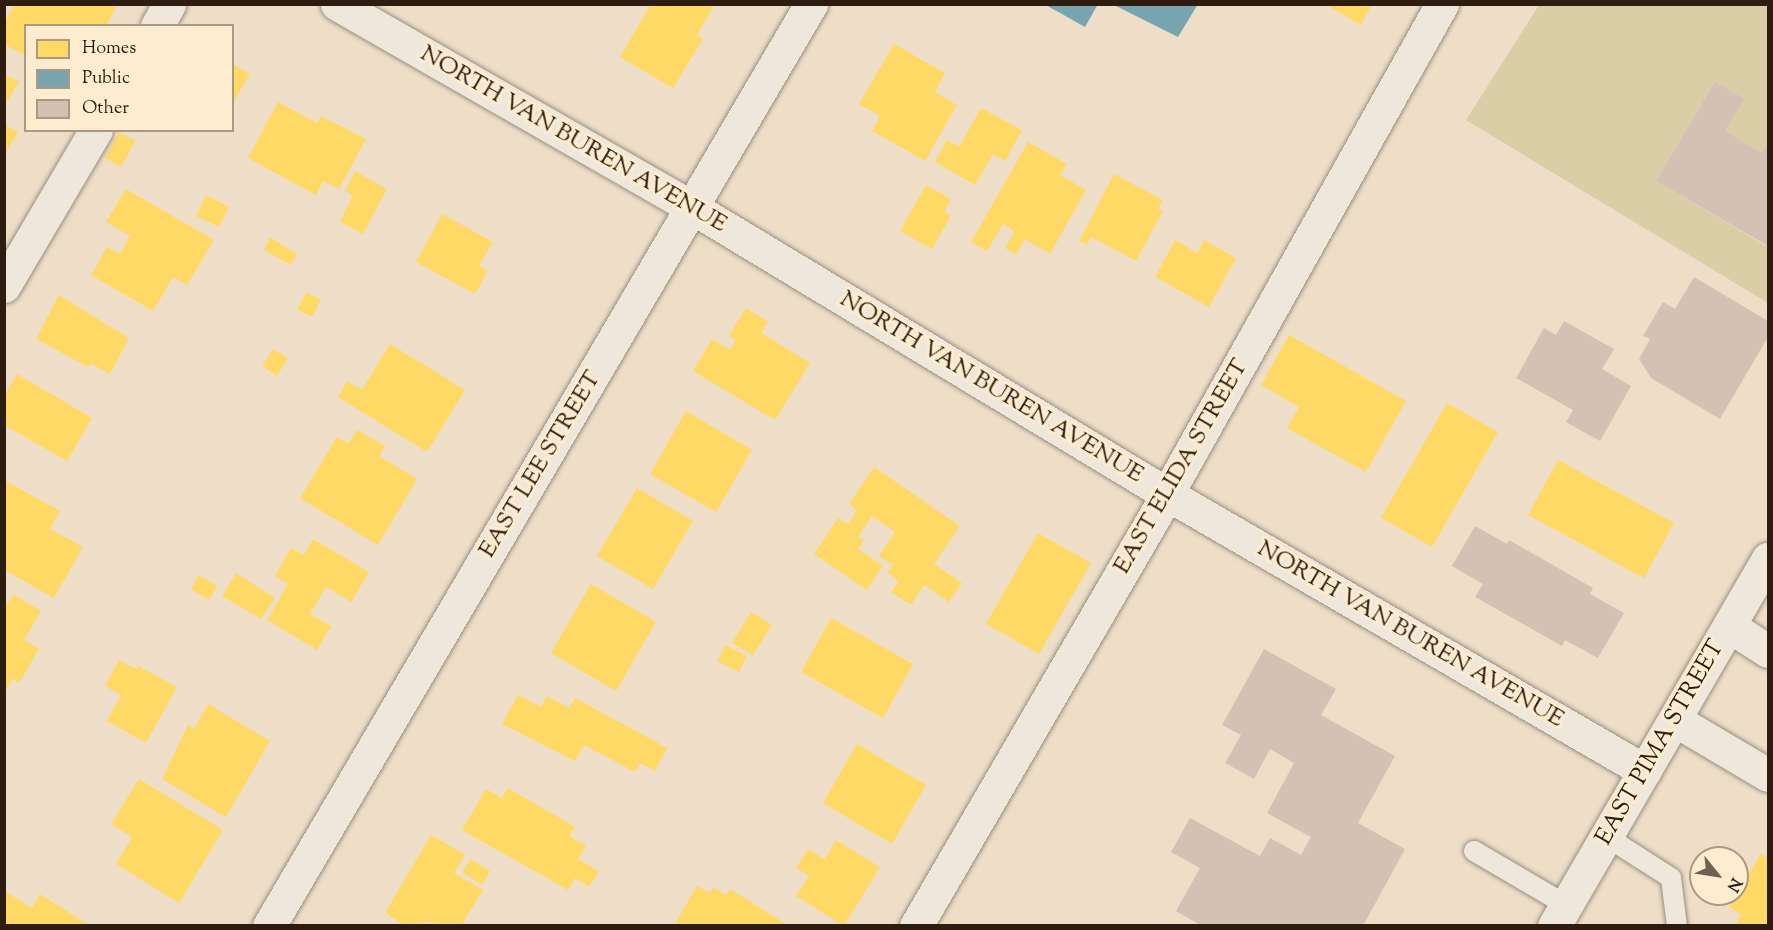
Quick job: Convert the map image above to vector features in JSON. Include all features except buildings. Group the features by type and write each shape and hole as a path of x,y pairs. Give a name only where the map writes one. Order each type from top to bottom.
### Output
{"street":[{"path":"158,24 169,4"},
{"name":"NORTH VAN BUREN AVENUE","path":"337,4 693,208 1167,494 1645,771"},
{"name":"EAST LEE STREET","path":"269,926 811,4"},
{"name":"EAST ELIDA STREET","path":"916,926 1167,494 1442,4"},
{"path":"4,286 95,132"},
{"name":"EAST PIMA STREET","path":"1560,915 1768,559"},
{"path":"1729,626 1768,651"},
{"path":"1675,720 1768,775"}],"lane":[{"path":"1607,837 1671,878 1677,926"},
{"path":"1474,851 1560,915"}],"shaded area":[{"path":"1539,5 1768,5 1768,143 1762,153 1725,131 1745,99 1715,81 1656,181 1768,247 1768,303 1466,120"}]}
